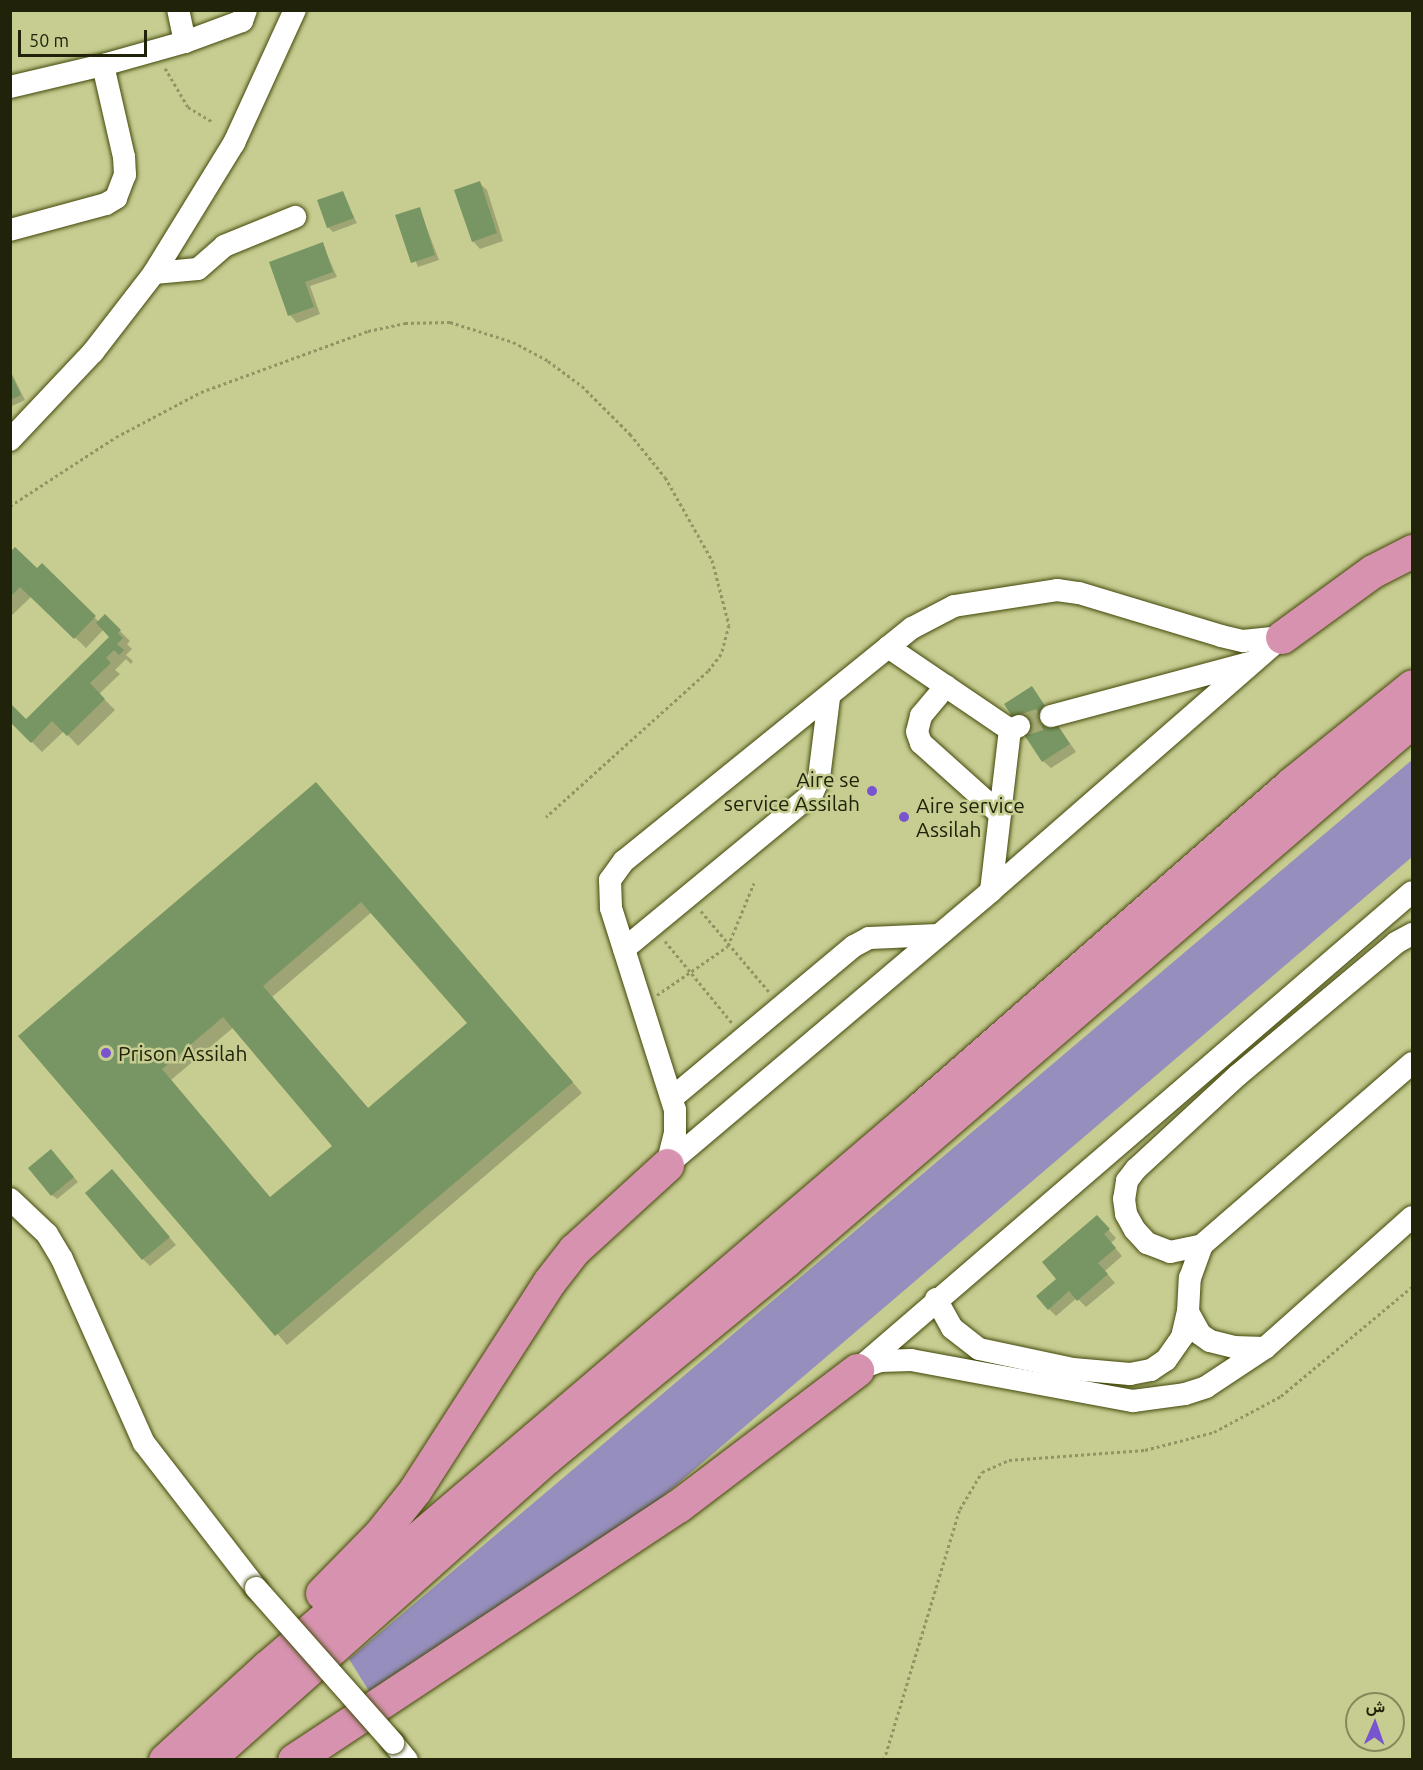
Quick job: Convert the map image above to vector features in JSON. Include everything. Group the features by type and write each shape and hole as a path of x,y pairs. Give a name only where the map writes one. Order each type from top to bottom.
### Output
{"highway":[{"path":"1282,637 1373,572 1413,551"},
{"path":"165,1760 267,1667 799,1213 1292,783 1413,686"},
{"path":"207,1760 546,1458 786,1260 1413,722"},
{"path":"141,1760 340,1576 380,1534 415,1490 549,1282 599,1225 667,1165"},
{"path":"294,1760 678,1506 857,1370"}],"street":[{"path":"178,10 185,42"},
{"path":"10,87 103,65 185,42 242,21 246,10"},
{"path":"10,440 93,352 154,273 234,142 295,10"},
{"path":"10,230 106,204 122,188 124,157 103,65"},
{"path":"154,273 198,269 224,246 296,217"},
{"path":"667,1165 675,1134 672,1098 611,908 613,872 829,698 888,647 933,615 954,606 1057,590 1079,592 1243,641 1282,637"},
{"path":"667,1165 991,891 1282,637"},
{"path":"888,647 1015,728 1000,814 991,891"},
{"path":"1051,716 1256,661"},
{"path":"946,686 921,716 917,732 921,743 1000,814"},
{"path":"624,949 812,794 819,778 829,698"},
{"path":"857,1370 936,1299 1413,892"},
{"path":"1413,934 1396,943 1238,1075 1127,1181 1126,1214 1147,1243 1170,1252 1202,1245 1413,1063"},
{"path":"672,1098 781,1005 869,938 938,935"},
{"path":"10,1199 48,1234 62,1259 144,1443 256,1588 400,1751"},
{"path":"857,1370 880,1361 911,1360 1116,1399 1155,1401 1206,1387 1265,1348 1413,1217"},
{"path":"936,1299 952,1328 979,1349 1073,1369 1118,1374 1151,1370 1166,1360 1182,1337 1188,1312 1190,1278 1202,1245"},
{"path":"1188,1312 1200,1334 1210,1341 1234,1347 1265,1348"}],"path":[{"path":"156,50 179,97 200,116 213,122"},
{"path":"10,506 116,437 171,407 249,372 368,331 405,323 450,322 513,342 548,361 582,387 630,434 665,477 712,560 729,625 721,654 708,671 546,817"},
{"path":"643,1004 728,946 754,883"},
{"path":"689,895 728,946 781,1005"},
{"path":"652,926 744,1038"},
{"path":"884,1760 960,1509 982,1472 1009,1460 1145,1450 1214,1432 1281,1396 1413,1287"}],"shaded area":[{"path":"1412,760 1412,857 634,1521 369,1691 349,1659"}],"building":[{"path":"480,181 497,233 472,242 454,190"},
{"path":"343,191 354,218 327,228 317,200"},
{"path":"420,207 435,255 411,263 395,215"},
{"path":"323,242 333,272 305,282 314,307 288,316 269,262"},
{"path":"10,372 21,395 10,400"},
{"path":"15,547 37,568 42,563 96,616 74,639 20,587 10,597 10,552"},
{"path":"105,614 121,630 118,633 123,638 117,644 124,650 119,655 114,650 106,658 111,663 90,683 105,699 67,736 52,721 31,743 10,722 10,703 26,719 109,637 96,623"},
{"path":"1032,686 1070,744 1042,762 1004,704"},
{"name":"Prison Assilah","path":"316,782 573,1082 275,1336 18,1036","holes":["361,902 467,1023 368,1108 263,986","223,1017 332,1146 270,1197 162,1069"]},
{"path":"51,1149 74,1177 51,1196 28,1168"},
{"path":"112,1169 170,1237 142,1260 85,1193"},
{"path":"1097,1215 1110,1229 1104,1234 1116,1248 1098,1263 1108,1274 1077,1301 1069,1291 1048,1310 1036,1296 1056,1279 1042,1262"}],"tunnel":[{"path":"1019,726 1051,716"}],"place":[{"name":"Aire se service Assilah","path":"872,791"},
{"name":"Aire service Assilah","path":"904,817"},
{"name":"Prison Assilah","path":"106,1053"}]}
